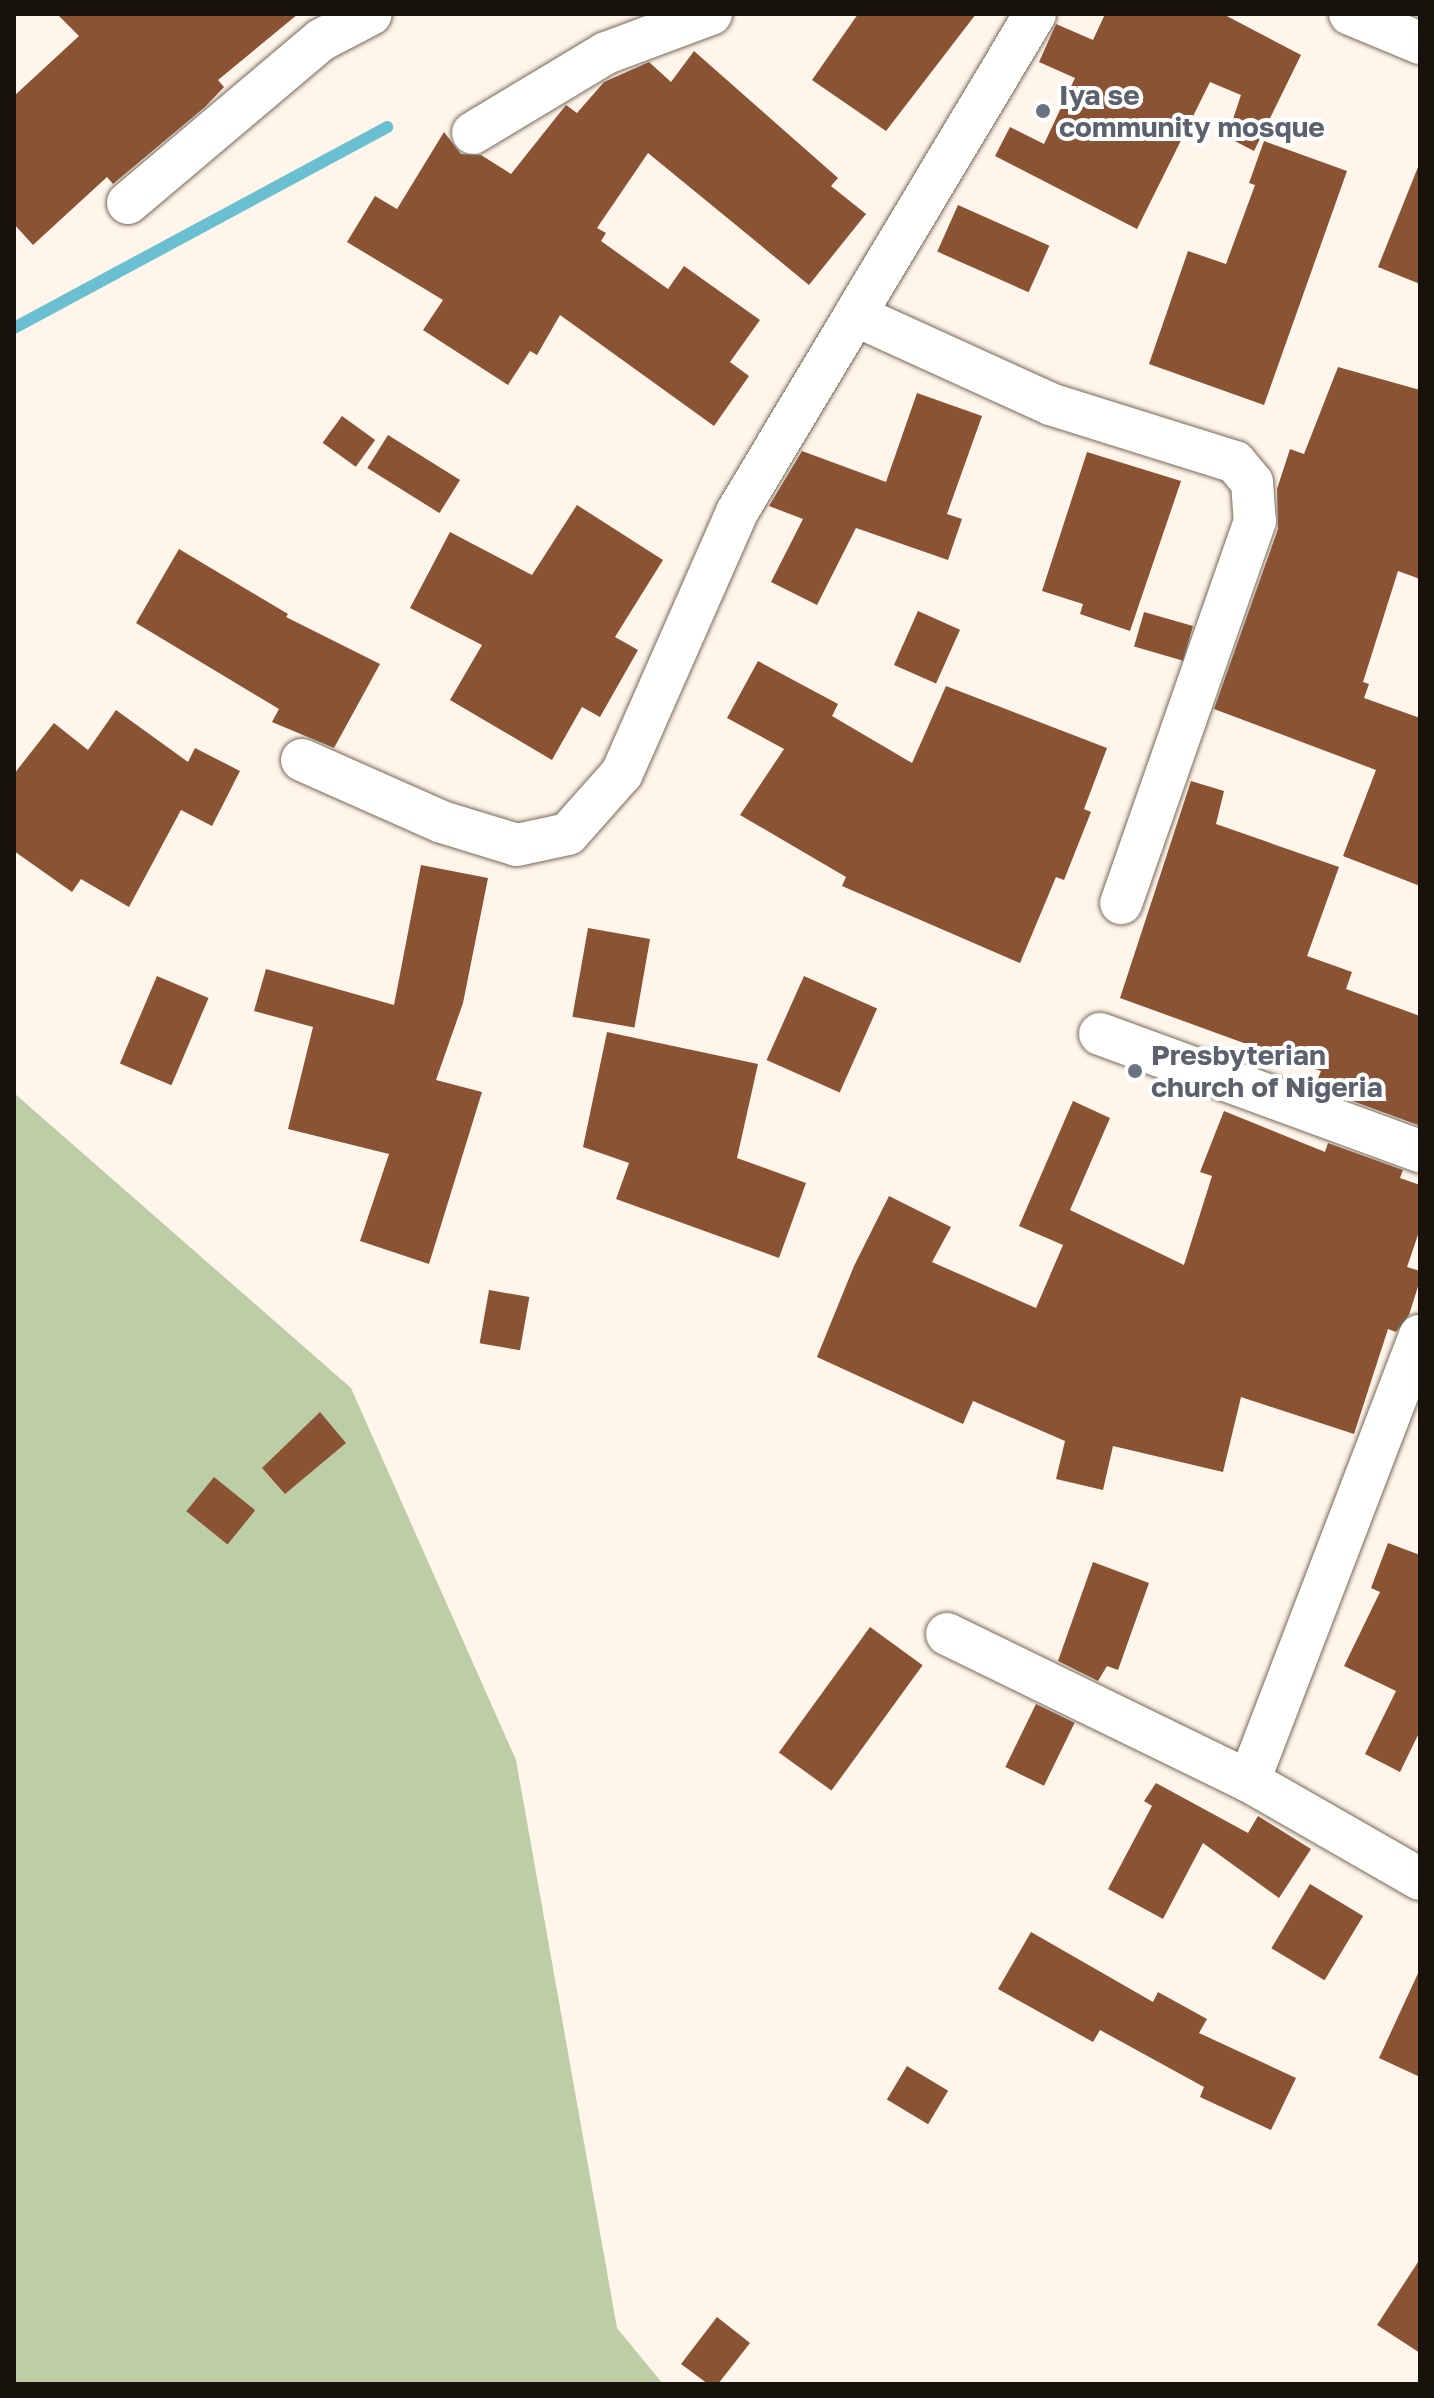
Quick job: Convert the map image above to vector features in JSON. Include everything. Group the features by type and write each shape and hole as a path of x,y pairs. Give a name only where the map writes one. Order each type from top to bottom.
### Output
{"street":[{"path":"128,203 321,40 371,14"},
{"path":"473,133 606,53 711,14"},
{"path":"302,760 442,822 517,845 568,834 622,773 737,512 1035,14"},
{"path":"1350,14 1420,43"},
{"path":"855,315 1050,404 1235,462 1252,482 1255,521 1121,903"},
{"path":"1100,1034 1420,1151"},
{"path":"1249,1781 1420,1336"},
{"path":"947,1634 1249,1781 1420,1879"}],"green space":[{"path":"14,1093 351,1388 516,1760 617,2328 663,2384 14,2384"}],"building":[{"path":"57,14 298,14 218,80 224,87 205,107 113,184 107,177 33,245 14,224 14,96 79,36"},
{"path":"858,14 976,14 886,131 812,80"},
{"path":"1105,14 1223,14 1301,55 1254,151 1227,137 1241,95 1210,82 1137,229 995,156 1010,127 1044,144 1075,78 1039,62 1056,24 1093,40"},
{"path":"694,51 838,178 831,186 866,214 809,285 648,153 597,228 606,233 601,241 668,289 684,266 760,320 730,362 749,376 714,426 560,315 537,355 530,351 508,385 423,330 443,300 347,242 375,196 397,209 444,132 461,154 481,155 511,174 566,105 577,113 604,82 649,62 671,82"},
{"path":"1264,141 1347,171 1264,405 1149,364 1188,251 1226,264 1255,185 1249,183"},
{"path":"1420,167 1420,284 1378,267"},
{"path":"958,205 1049,246 1029,292 937,252"},
{"path":"1338,367 1420,390 1420,579 1398,571 1363,682 1369,684 1364,698 1420,718 1420,886 1343,856 1376,770 1214,709 1278,529 1277,489 1290,449 1304,454"},
{"path":"917,393 982,416 947,514 962,519 948,560 856,528 817,605 771,582 803,519 769,506 802,451 886,482"},
{"path":"342,416 375,440 356,467 323,443"},
{"path":"388,435 460,480 439,513 367,468"},
{"path":"1087,452 1181,481 1130,631 1080,614 1083,604 1042,591"},
{"path":"577,505 663,560 615,637 638,650 600,717 582,707 552,760 450,700 482,645 410,608 450,532 532,575"},
{"path":"179,549 288,614 286,617 380,664 334,748 272,722 279,709 136,623"},
{"path":"918,611 960,630 936,684 894,665"},
{"path":"1144,612 1193,626 1183,661 1134,647"},
{"path":"758,661 838,704 832,716 912,763 946,686 1107,748 1084,809 1091,812 1064,880 1056,877 1020,963 842,886 846,877 740,815 784,749 727,718"},
{"path":"116,710 188,762 195,748 240,771 212,826 181,810 129,907 81,879 72,892 14,851 14,774 54,723 88,750"},
{"path":"1191,781 1224,791 1216,824 1339,867 1307,956 1352,972 1346,989 1420,1016 1418,1125 1344,1098 1346,1091 1317,1081 1321,1071 1120,998"},
{"path":"421,865 488,878 463,1003 436,1080 482,1092 429,1264 360,1241 389,1154 288,1129 313,1027 254,1011 266,969 394,1005"},
{"path":"588,928 650,939 634,1028 572,1017"},
{"path":"157,976 209,998 171,1085 120,1063"},
{"path":"804,976 877,1009 840,1093 767,1060"},
{"path":"607,1032 758,1064 737,1158 806,1183 779,1258 616,1199 629,1163 583,1147"},
{"path":"1073,1101 1110,1118 1070,1210 1184,1265 1212,1176 1200,1172 1224,1111 1325,1152 1328,1143 1403,1170 1400,1178 1420,1185 1420,1229 1407,1267 1420,1271 1420,1280 1409,1315 1396,1332 1388,1329 1354,1434 1241,1397 1223,1472 1113,1446 1103,1490 1056,1479 1065,1441 973,1401 963,1424 817,1357 854,1266 889,1196 951,1227 932,1262 1036,1308 1063,1245 1019,1226"},
{"path":"489,1290 529,1297 520,1350 480,1343"},
{"path":"320,1412 346,1443 285,1494 262,1468"},
{"path":"214,1477 255,1510 227,1545 186,1511"},
{"path":"1388,1543 1420,1555 1420,1731 1400,1772 1365,1754 1396,1691 1344,1666 1380,1592 1371,1588"},
{"path":"1093,1562 1149,1583 1118,1670 1107,1666 1098,1681 1058,1661"},
{"path":"870,1627 923,1665 831,1791 779,1752"},
{"path":"1036,1704 1075,1723 1044,1786 1005,1767"},
{"path":"1156,1783 1248,1833 1258,1816 1311,1849 1279,1898 1203,1843 1163,1919 1108,1889 1152,1806 1144,1801"},
{"path":"1310,1884 1363,1916 1325,1980 1271,1948"},
{"path":"1031,1932 1153,2002 1158,1992 1207,2019 1199,2033 1296,2078 1271,2130 1200,2097 1204,2087 1100,2030 1093,2042 998,1989"},
{"path":"1420,1969 1420,2077 1379,2058"},
{"path":"907,2066 948,2091 928,2124 887,2099"},
{"path":"1420,2259 1420,2353 1377,2325"},
{"path":"717,2317 750,2343 718,2384 708,2384 681,2364"}],"waterway":[{"path":"14,328 387,127"}],"place":[{"name":"Iya se community mosque","path":"1043,111"},
{"name":"Presbyterian church of Nigeria","path":"1135,1071"}]}
